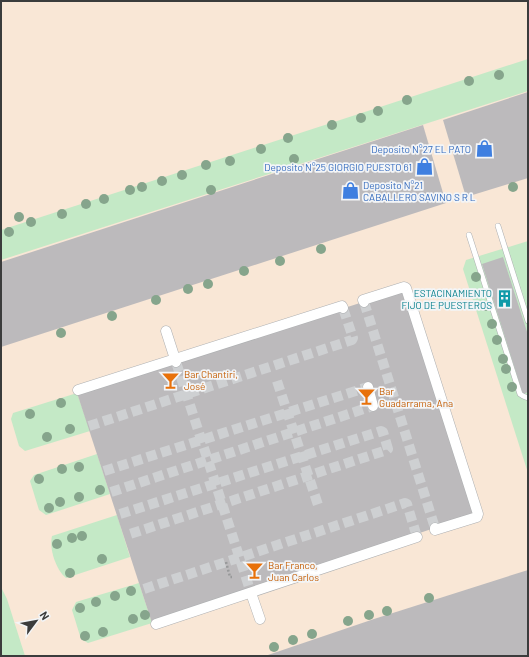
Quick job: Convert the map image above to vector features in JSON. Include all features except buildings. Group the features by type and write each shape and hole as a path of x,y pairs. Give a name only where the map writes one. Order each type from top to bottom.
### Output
{"street":[{"path":"364,302 363,300 406,288 478,514 477,517 436,530 435,528"},
{"path":"78,390 342,306 343,308"},
{"path":"166,331 176,360"},
{"path":"368,387 373,406"},
{"path":"156,624 417,537"},
{"path":"251,593 260,619"}],"lane":[{"path":"498,226 528,321"},
{"path":"469,235 520,394 528,398"}],"path":[{"path":"226,562 230,578 232,577"}],"shaded area":[{"path":"1,1 528,1 528,656 1,656"}],"green space":[{"path":"528,59 528,91 1,260 1,230"},
{"path":"528,241 528,473 463,269 466,260"},
{"path":"77,393 90,431 25,451 19,446 11,419 13,413"},
{"path":"97,454 110,494 46,515 39,510 30,481 34,475"},
{"path":"117,515 130,557 66,578 56,565 52,553 52,536"},
{"path":"139,583 152,623 88,643 81,639 72,610 76,602"},
{"path":"1,587 7,599 25,656 1,656"}],"tunnel":[{"path":"364,302 435,528"},
{"path":"89,426 352,340 353,338 343,308"},
{"path":"176,362 251,593"},
{"path":"277,381 319,508"},
{"path":"104,471 368,387"},
{"path":"111,492 373,406"},
{"path":"120,514 381,431 383,432 387,450 127,535"},
{"path":"144,589 405,503 407,504 417,537"}],"place":[{"name":"Deposito N°27 EL PATO","path":"484,149"},
{"name":"Deposito N°25 GIORGIO PUESTO 61","path":"425,167"},
{"name":"Deposito N°21 CABALLERO SAVINO S R L","path":"350,191"},
{"name":"ESTACINAMIENTO FIJO DE PUESTEROS","path":"505,299"},
{"name":"Bar Chantiri, José","path":"171,380"},
{"name":"Bar Guadarrama, Ana","path":"366,397"},
{"name":"Bar Franco, Juan Carlos","path":"255,571"}]}
